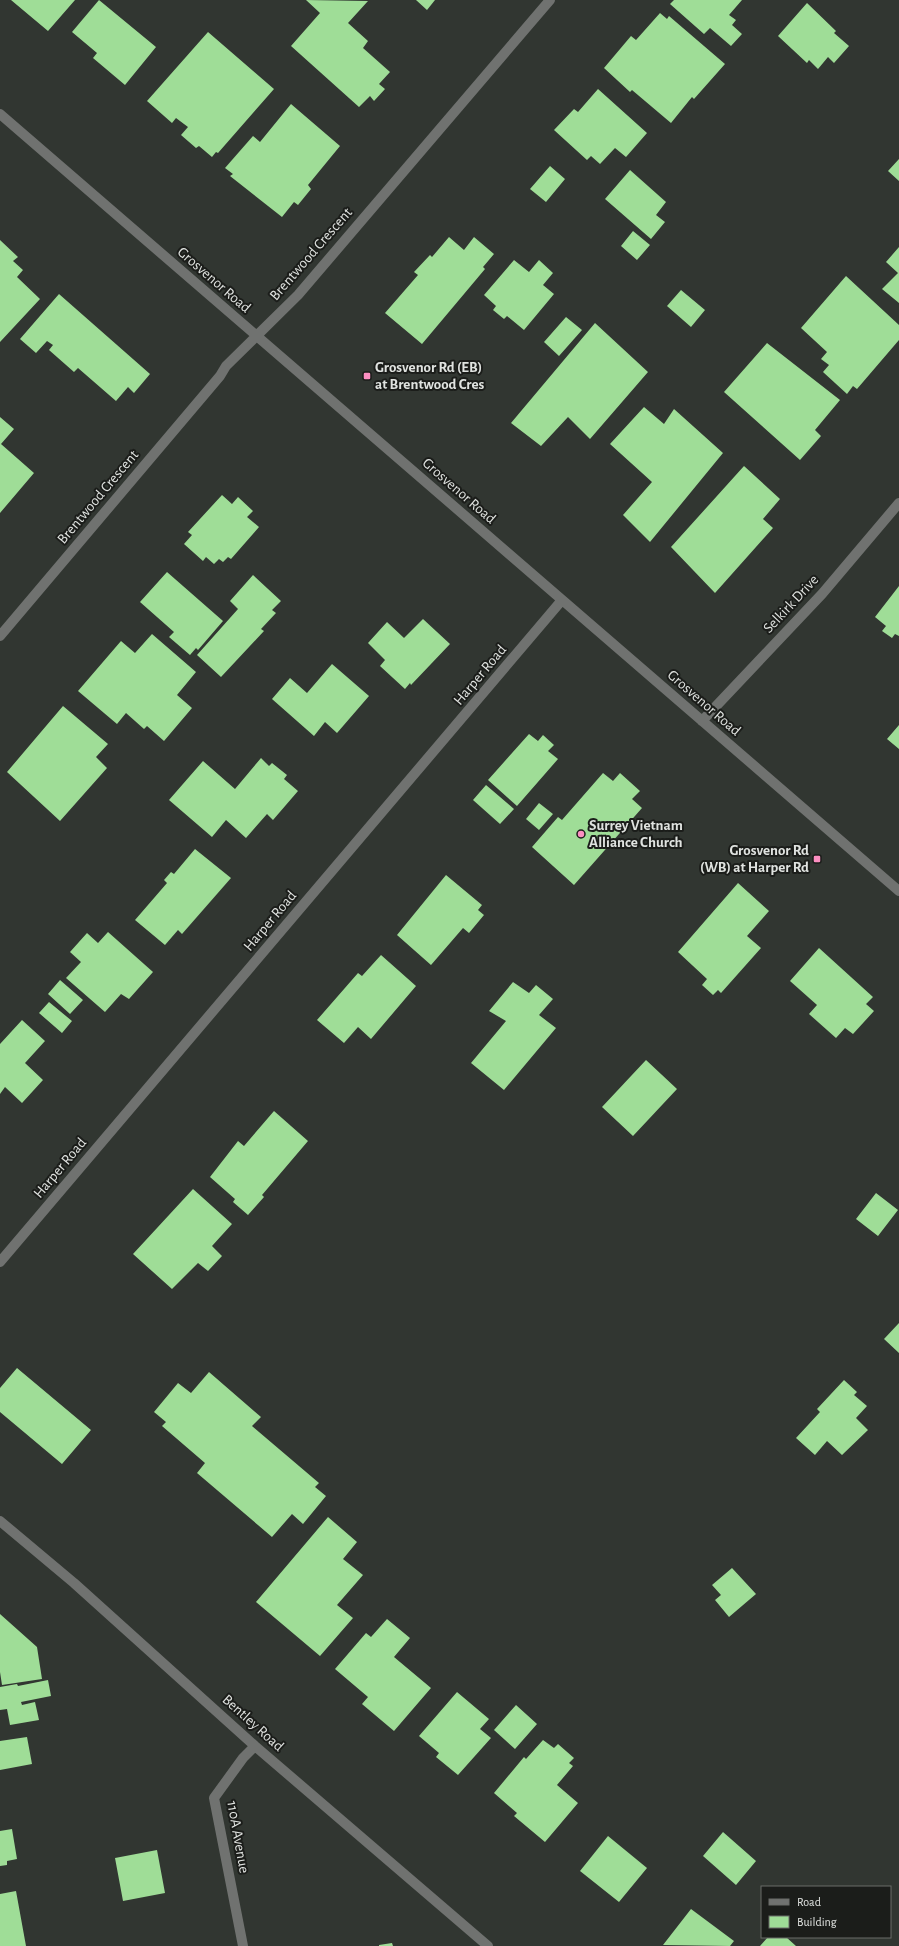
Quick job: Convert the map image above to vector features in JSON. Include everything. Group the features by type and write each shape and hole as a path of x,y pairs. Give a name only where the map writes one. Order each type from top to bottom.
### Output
{"street":[{"name":"Brentwood Crescent","path":"0,636 215,382 226,366 298,295 550,0"},
{"name":"Grosvenor Road","path":"0,114 899,891"},
{"name":"Selkirk Drive","path":"702,721 822,594 899,504"},
{"name":"Harper Road","path":"0,1262 562,600"},
{"name":"Bentley Road","path":"0,1521 80,1589 255,1746 488,1946"},
{"name":"110A Avenue","path":"243,1946 214,1798 243,1758 255,1746"}],"building":[{"path":"11,0 75,0 48,31"},
{"path":"99,0 156,47 125,85 93,58 97,53 72,32"},
{"path":"306,0 368,1 348,23 368,41 363,48 390,72 379,84 385,89 374,101 370,96 359,107 291,46 320,13"},
{"path":"416,0 435,0 427,10"},
{"path":"674,0 742,0 729,15 736,20 732,25 742,34 731,46 710,28 704,34 670,4"},
{"path":"807,3 836,31 834,33 849,46 834,63 828,57 818,69 809,60 807,63 778,36"},
{"path":"660,13 667,19 669,16 725,64 694,99 692,97 671,123 632,90 630,92 604,68 631,36 636,40"},
{"path":"208,32 274,89 218,153 216,152 212,157 199,146 196,148 181,135 188,127 176,118 172,123 147,101"},
{"path":"598,89 647,133 626,157 615,148 600,164 591,156 587,160 554,130 574,109 578,112"},
{"path":"291,104 340,146 308,185 311,189 298,205 294,202 282,217 230,176 233,174 225,168 253,136 260,142"},
{"path":"899,159 899,181 888,171"},
{"path":"550,166 565,179 546,202 530,189"},
{"path":"630,170 666,202 656,215 665,222 651,239 605,199"},
{"path":"633,231 650,245 637,260 621,246"},
{"path":"449,237 464,250 474,237 494,254 483,267 485,269 422,344 385,313 418,275 414,272 430,255 432,257"},
{"path":"0,240 18,257 13,261 23,270 17,277 40,299 0,342"},
{"path":"899,247 899,303 882,289 898,273 886,262"},
{"path":"514,260 529,272 539,260 553,273 543,285 554,294 524,330 507,316 504,319 493,310 496,306 484,295"},
{"path":"846,276 899,325 899,340 857,389 853,386 847,394 823,372 829,365 821,359 827,352 801,328"},
{"path":"681,290 705,310 691,327 667,306"},
{"path":"59,294 150,374 134,393 128,387 116,401 78,368 74,372 49,350 53,345 47,341 36,353 20,339"},
{"path":"566,317 582,330 559,356 544,342"},
{"path":"595,323 648,372 590,439 568,417 541,446 511,423"},
{"path":"767,343 840,400 815,430 821,436 800,460 724,392"},
{"path":"644,407 664,424 674,409 723,453 650,542 623,515 652,482 610,444"},
{"path":"0,417 14,429 1,444 34,473 0,513"},
{"path":"744,466 780,499 763,519 773,528 715,593 671,547"},
{"path":"222,495 232,504 238,497 253,511 247,517 259,527 231,559 228,557 223,562 219,559 214,564 206,557 203,561 184,544 192,535 188,532"},
{"path":"167,572 223,621 198,650 196,648 190,655 169,637 174,632 140,602"},
{"path":"253,575 281,601 272,610 276,613 261,629 264,631 221,677 197,655 238,609 230,601"},
{"path":"899,586 899,636 895,634 892,638 882,631 886,626 875,617"},
{"path":"423,619 450,644 411,685 410,683 405,689 380,666 385,660 368,643 387,622 404,638"},
{"path":"152,634 196,672 177,695 192,708 164,741 147,726 144,729 126,713 117,724 78,691 121,641 135,653"},
{"path":"332,664 369,696 337,733 325,722 314,736 272,699 290,678 307,693"},
{"path":"63,706 108,744 96,757 107,768 60,821 7,772"},
{"path":"899,725 899,749 887,739"},
{"path":"529,734 538,741 543,735 554,745 548,751 558,759 517,806 488,780"},
{"path":"261,758 269,766 272,763 287,775 284,779 298,791 273,820 267,814 246,838 226,820 212,837 169,800 203,761 235,789"},
{"name":"Surrey Vietnam Alliance Church","path":"603,773 613,781 620,773 640,791 632,799 642,808 574,885 532,847 558,817 562,820"},
{"path":"486,785 514,809 500,824 473,800"},
{"path":"539,803 553,814 539,830 526,819"},
{"path":"195,849 231,878 182,934 178,930 165,945 135,920 167,883 164,880 171,872 174,874"},
{"path":"446,875 482,905 478,910 484,915 469,933 463,928 431,965 397,935"},
{"path":"738,883 769,911 747,936 761,948 721,993 718,990 713,995 702,985 707,979 678,952"},
{"path":"108,932 153,972 129,999 121,994 105,1012 66,978 81,962 70,952 87,933 98,943"},
{"path":"819,948 873,997 866,1004 874,1011 853,1034 845,1028 836,1038 809,1014 817,1005 790,981"},
{"path":"381,955 416,986 371,1039 358,1027 344,1043 317,1020 358,973 362,976"},
{"path":"60,980 83,1000 70,1014 48,994"},
{"path":"513,982 529,993 536,985 553,999 539,1015 556,1028 504,1090 471,1063 506,1021 489,1011"},
{"path":"49,1002 72,1021 62,1033 39,1013"},
{"path":"22,1020 45,1041 25,1063 43,1080 22,1103 5,1087 0,1094 0,1044"},
{"path":"646,1060 677,1089 633,1136 602,1107"},
{"path":"274,1111 308,1141 262,1195 264,1197 248,1215 233,1202 235,1199 210,1177 238,1141 244,1146"},
{"path":"193,1189 232,1224 212,1246 222,1256 208,1271 198,1263 172,1289 133,1254"},
{"path":"876,1193 898,1210 878,1236 856,1219"},
{"path":"899,1323 899,1353 884,1339"},
{"path":"17,1368 91,1430 62,1464 0,1412 0,1388"},
{"path":"209,1372 261,1417 252,1426 319,1483 315,1487 326,1496 303,1524 292,1514 272,1537 197,1473 205,1463 162,1426 166,1422 154,1412 178,1383 191,1393"},
{"path":"844,1380 857,1392 854,1395 867,1406 856,1418 868,1430 842,1455 827,1441 815,1455 796,1438 820,1412 817,1409"},
{"path":"328,1517 357,1542 343,1559 363,1575 337,1605 353,1618 320,1656 256,1602"},
{"path":"732,1568 756,1594 729,1617 715,1600 721,1595 712,1585"},
{"path":"0,1614 37,1647 42,1679 2,1685 0,1672"},
{"path":"387,1619 410,1638 394,1657 431,1688 394,1731 362,1704 368,1697 335,1669 366,1633 371,1637"},
{"path":"48,1680 51,1696 21,1702 22,1705 35,1702 39,1720 10,1725 7,1709 0,1710 0,1687 17,1684 18,1686"},
{"path":"457,1692 489,1719 480,1729 491,1738 458,1775 436,1757 439,1753 419,1736"},
{"path":"516,1705 537,1724 515,1749 494,1730"},
{"path":"27,1737 32,1764 0,1770 0,1741"},
{"path":"543,1740 554,1748 558,1744 574,1758 569,1763 573,1766 557,1785 578,1803 545,1842 514,1816 517,1813 494,1793 524,1757 526,1759"},
{"path":"12,1829 17,1859 7,1861 7,1865 0,1866 0,1831"},
{"path":"723,1832 756,1861 736,1885 703,1856"},
{"path":"608,1836 647,1868 619,1902 580,1871"},
{"path":"157,1850 165,1893 123,1901 115,1858"},
{"path":"16,1891 26,1946 0,1946 0,1894"},
{"path":"691,1909 734,1941 730,1946 663,1945"},
{"path":"767,1938 787,1938 796,1946 760,1946"},
{"path":"392,1943 393,1946 379,1946 379,1945"}],"place":[{"name":"Grosvenor Rd (EB) at Brentwood Cres","path":"367,376"},
{"name":"Surrey Vietnam Alliance Church","path":"581,834"},
{"name":"Grosvenor Rd (WB) at Harper Rd","path":"817,859"}]}
